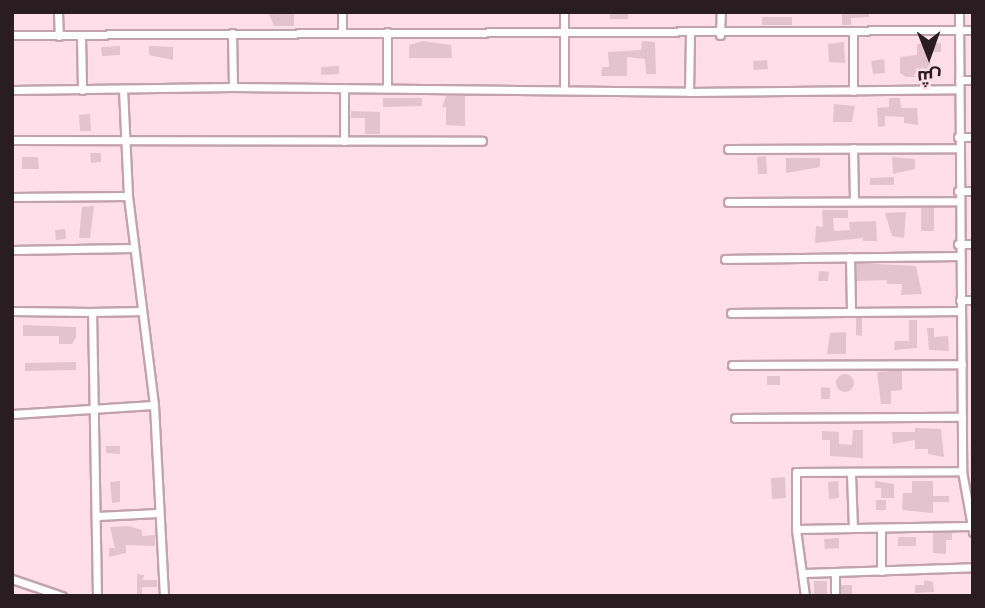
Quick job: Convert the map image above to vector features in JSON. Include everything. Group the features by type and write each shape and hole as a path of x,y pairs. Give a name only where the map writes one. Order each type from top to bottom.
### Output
{"street":[{"path":"58,12 59,36"},
{"path":"342,12 342,32"},
{"path":"564,90 565,12"},
{"path":"720,35 721,12"},
{"path":"796,529 972,529 962,471 958,256 959,12"},
{"path":"12,36 342,32 565,36 973,30"},
{"path":"387,32 387,88"},
{"path":"232,33 233,87"},
{"path":"853,33 853,91"},
{"path":"689,92 690,35"},
{"path":"81,36 82,90"},
{"path":"12,90 233,87 853,91 959,84 973,80"},
{"path":"344,88 344,141"},
{"path":"123,89 123,142 128,196 154,405 164,596"},
{"path":"958,137 973,136"},
{"path":"12,140 482,141"},
{"path":"853,148 854,201"},
{"path":"728,149 958,148"},
{"path":"958,191 973,191"},
{"path":"12,197 128,196"},
{"path":"728,202 958,201"},
{"path":"958,244 973,244"},
{"path":"12,250 134,248"},
{"path":"725,259 958,256"},
{"path":"850,257 850,311"},
{"path":"960,300 973,300"},
{"path":"12,311 142,311"},
{"path":"731,313 960,311"},
{"path":"92,312 96,409 97,596"},
{"path":"732,365 962,363"},
{"path":"12,414 154,405"},
{"path":"735,418 962,413 973,408"},
{"path":"805,596 805,573 796,529 796,472 851,474 962,471"},
{"path":"851,474 853,528"},
{"path":"96,516 159,513"},
{"path":"881,528 881,571"},
{"path":"805,573 973,567"},
{"path":"835,572 835,596"},
{"path":"12,579 62,596"}],"building":[{"path":"268,12 294,14 294,26 274,26"},
{"path":"610,12 628,12 628,19 610,19"},
{"path":"842,12 869,12 869,17 851,18 851,25 842,25"},
{"path":"762,17 792,17 792,25 762,25"},
{"path":"423,41 451,45 452,58 409,58 409,45"},
{"path":"642,41 655,42 656,74 646,74 645,59 627,57 627,76 601,76 602,67 609,67 608,52 641,50"},
{"path":"844,42 845,63 829,62 828,44"},
{"path":"941,43 941,52 929,52 932,77 906,77 900,73 900,57 917,55 917,44"},
{"path":"120,46 120,55 102,56 101,47"},
{"path":"149,46 173,47 173,60 149,55"},
{"path":"884,59 885,73 873,74 871,61"},
{"path":"767,60 768,69 754,70 753,61"},
{"path":"339,66 339,74 321,75 321,67"},
{"path":"446,96 465,96 465,126 446,125 446,107 442,107"},
{"path":"383,98 422,98 422,106 383,107"},
{"path":"889,98 900,98 901,108 917,108 918,125 904,123 904,117 885,116 885,126 878,127 877,108 889,107"},
{"path":"834,104 855,106 852,122 833,122"},
{"path":"351,111 380,112 380,134 365,134 365,118 351,118"},
{"path":"90,114 91,131 80,131 79,115"},
{"path":"90,153 101,153 101,162 91,163"},
{"path":"766,156 767,174 758,174 757,157"},
{"path":"22,157 38,157 39,169 22,169"},
{"path":"892,157 915,159 915,169 893,174"},
{"path":"786,158 820,158 820,167 786,173"},
{"path":"894,177 894,185 870,185 870,178"},
{"path":"94,206 90,238 79,238 82,207"},
{"path":"934,207 934,231 921,231 921,208"},
{"path":"822,210 848,210 848,218 833,218 834,231 850,230 849,222 876,221 877,241 863,241 863,238 815,243 816,226 823,227"},
{"path":"906,212 904,238 892,236 885,213"},
{"path":"65,229 66,239 56,240 55,230"},
{"path":"856,263 916,266 922,294 901,295 902,284 887,284 887,280 857,281"},
{"path":"819,271 829,272 828,281 818,281"},
{"path":"856,318 862,318 862,336 856,335"},
{"path":"909,320 917,320 917,348 894,350 895,341 909,341"},
{"path":"23,325 76,327 76,337 72,344 59,344 59,336 23,336"},
{"path":"927,328 934,328 934,337 948,336 949,351 929,350"},
{"path":"846,332 846,354 827,354 830,333"},
{"path":"76,362 76,370 25,371 25,363"},
{"path":"902,370 902,390 891,391 891,404 881,404 877,372"},
{"path":"845,374 851,377 854,383 851,389 845,392 839,389 836,383 839,377"},
{"path":"767,376 780,376 780,385 767,385"},
{"path":"821,387 830,388 830,399 821,399"},
{"path":"915,428 941,429 944,457 928,454 928,449 915,449 915,440 893,444 892,432 915,432"},
{"path":"853,430 863,430 863,458 830,456 830,440 822,440 822,431 839,432 839,444 852,445"},
{"path":"106,446 120,446 120,454 106,453"},
{"path":"785,477 786,498 772,499 771,478"},
{"path":"120,481 120,502 112,503 110,482"},
{"path":"838,481 839,498 829,499 828,482"},
{"path":"875,481 894,484 894,498 881,498 881,488 875,488"},
{"path":"912,481 933,481 933,496 949,496 949,502 933,502 933,513 902,510 903,493 912,493"},
{"path":"876,500 886,500 886,510 876,510"},
{"path":"129,526 142,530 142,536 155,535 155,546 126,545 126,553 109,557 109,548 115,548 110,527"},
{"path":"952,532 952,540 946,540 946,554 933,553 933,533"},
{"path":"898,537 916,537 916,546 898,546"},
{"path":"839,538 839,548 825,549 824,539"},
{"path":"137,574 144,575 143,580 157,580 157,587 142,587 142,596 137,596"},
{"path":"924,580 933,582 934,592 915,593 915,585 924,585"},
{"path":"814,581 827,581 827,594 814,594"},
{"path":"841,585 852,585 852,594 841,594"}]}
